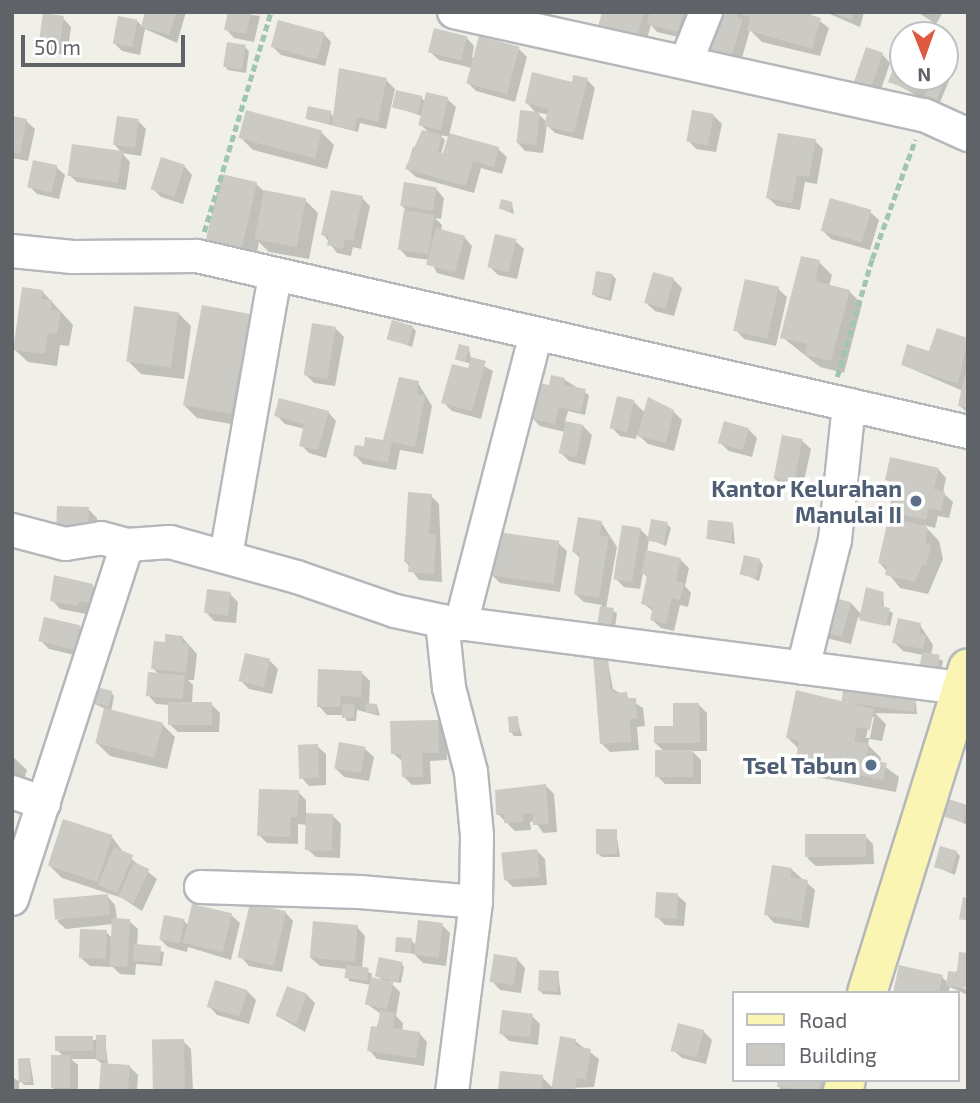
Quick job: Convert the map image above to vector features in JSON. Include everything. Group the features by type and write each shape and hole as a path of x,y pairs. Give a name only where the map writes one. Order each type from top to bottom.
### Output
{"main road":[{"path":"868,991 964,678"}],"street":[{"path":"454,12 924,115 968,135"},
{"path":"686,62 705,12"},
{"path":"12,251 73,257 197,256 968,432"},
{"path":"226,556 275,275"},
{"path":"452,1091 476,902 477,836 471,772 449,688 452,623 536,334"},
{"path":"803,668 835,540 840,404"},
{"path":"12,530 65,544 101,538 127,545 170,542 226,556 395,611 452,623 803,668 964,678"},
{"path":"12,899 127,545"},
{"path":"12,792 44,803"},
{"path":"201,887 360,892 476,902"}],"path":[{"path":"197,256 271,12"},
{"path":"840,404 872,259 924,115"}],"building":[{"path":"145,12 176,12 169,35 141,27"},
{"path":"228,12 251,12 246,34 224,30"},
{"path":"602,12 644,12 636,41 597,30"},
{"path":"650,12 683,12 678,32 647,24"},
{"path":"722,12 801,12 821,18 812,49 747,30 750,17 738,13 737,17 743,19 730,61 709,55"},
{"path":"828,12 854,12 852,20"},
{"path":"43,13 64,16 59,47 39,44"},
{"path":"118,16 138,20 132,47 113,43"},
{"path":"278,20 324,32 317,59 271,47"},
{"path":"434,28 467,36 461,60 428,52"},
{"path":"479,36 520,47 507,94 466,83"},
{"path":"227,42 246,45 242,70 223,67"},
{"path":"866,47 883,53 871,88 854,82"},
{"path":"339,68 387,78 378,122 357,117 354,130 332,125"},
{"path":"532,72 572,82 573,75 588,78 574,133 544,126 548,109 525,103"},
{"path":"396,90 422,96 418,114 392,108"},
{"path":"927,91 940,91 935,105 923,100"},
{"path":"426,92 448,97 441,130 418,125"},
{"path":"308,106 331,111 329,124 305,119"},
{"path":"246,110 322,130 315,158 238,138"},
{"path":"520,110 540,112 536,145 517,143"},
{"path":"692,110 714,114 708,145 686,142"},
{"path":"12,116 27,119 20,154 12,152"},
{"path":"117,116 139,119 135,148 113,145"},
{"path":"422,130 442,135 438,152 443,153 449,133 499,147 494,167 473,161 466,186 405,169"},
{"path":"778,133 816,139 809,177 797,175 792,203 766,198"},
{"path":"72,144 123,151 118,183 68,176"},
{"path":"161,157 185,165 174,197 150,189"},
{"path":"33,160 57,165 52,193 27,187"},
{"path":"221,174 257,182 241,251 205,242"},
{"path":"404,182 437,187 433,211 400,206"},
{"path":"264,190 306,198 297,247 254,239"},
{"path":"331,190 363,196 353,241 345,239 343,249 327,245 329,237 321,235"},
{"path":"830,198 871,210 862,243 821,231"},
{"path":"501,199 513,202 510,212 499,209"},
{"path":"404,210 435,215 428,254 398,250"},
{"path":"436,228 465,236 455,272 426,265"},
{"path":"495,234 516,239 509,272 487,267"},
{"path":"801,256 820,260 815,281 850,290 831,361 805,355 807,344 780,338"},
{"path":"596,271 613,274 609,298 592,295"},
{"path":"653,272 674,278 665,309 644,303"},
{"path":"745,279 779,287 767,339 733,331"},
{"path":"22,287 43,290 42,299 52,300 51,310 61,311 57,334 48,333 45,354 13,350"},
{"path":"202,305 250,314 243,353 253,355 249,373 239,371 231,414 183,405"},
{"path":"134,306 179,312 171,368 126,361"},
{"path":"392,320 413,326 408,345 386,339"},
{"path":"312,323 336,327 327,379 304,375"},
{"path":"937,328 968,338 958,384 901,365 907,344 929,351"},
{"path":"459,344 470,347 465,362 455,359"},
{"path":"471,357 486,361 472,411 441,403 452,364 468,368"},
{"path":"551,375 565,378 564,385 586,389 581,412 559,407 555,424 530,419 538,383 549,385"},
{"path":"964,376 968,377 968,408 958,406"},
{"path":"399,377 419,381 417,394 425,396 415,447 392,442 388,463 353,456 355,445 364,446 365,437 383,440"},
{"path":"617,396 635,400 627,432 610,428"},
{"path":"648,397 674,410 666,443 637,436"},
{"path":"279,398 329,411 318,450 299,446 304,424 274,416"},
{"path":"566,421 584,425 576,457 559,453"},
{"path":"724,421 749,428 743,450 718,443"},
{"path":"782,435 803,439 794,482 774,478"},
{"path":"890,457 939,468 934,489 945,492 941,511 929,508 926,520 888,512 895,482 885,480"},
{"path":"408,492 432,494 429,534 436,535 434,574 408,572 409,562 404,562"},
{"path":"57,506 89,507 88,528 56,527"},
{"path":"578,517 602,521 600,535 609,537 599,598 574,594 580,553 572,552"},
{"path":"651,519 668,522 664,544 647,541"},
{"path":"708,520 733,522 731,541 706,539"},
{"path":"898,520 927,526 926,544 931,545 926,565 922,565 915,582 885,575 887,565 878,563 887,524 896,526"},
{"path":"622,525 641,528 632,582 613,579"},
{"path":"497,532 559,541 553,584 491,576"},
{"path":"646,550 681,558 676,581 684,583 680,600 672,598 666,624 650,620 653,607 641,604 647,575 641,573"},
{"path":"744,555 761,559 756,578 740,574"},
{"path":"54,575 93,584 90,603 79,601 78,606 50,601"},
{"path":"866,587 884,592 881,606 890,608 886,626 859,620"},
{"path":"207,589 231,592 228,616 204,613"},
{"path":"824,595 851,602 842,637 815,630"},
{"path":"600,606 614,608 611,632 597,630"},
{"path":"44,617 80,625 74,650 38,641"},
{"path":"898,618 921,623 919,634 926,635 923,649 892,643"},
{"path":"165,634 183,636 182,643 189,644 186,673 151,669 154,641 165,642"},
{"path":"922,652 940,655 936,680 918,678"},
{"path":"245,653 270,659 264,687 238,681"},
{"path":"593,656 608,656 610,688 615,693 627,692 628,698 636,698 637,719 630,719 631,742 600,744"},
{"path":"318,669 362,671 361,697 341,696 340,707 317,707"},
{"path":"148,672 185,675 183,699 146,696"},
{"path":"844,684 916,694 914,712 841,702"},
{"path":"92,686 112,691 109,707 88,702"},
{"path":"796,690 874,709 870,730 857,727 854,741 869,744 866,759 887,763 883,780 795,763 799,741 786,738"},
{"path":"168,702 212,702 212,725 168,725"},
{"path":"366,703 377,704 376,713 365,712"},
{"path":"673,703 699,703 700,743 654,743 654,726 673,726"},
{"path":"342,704 354,704 354,718 342,718"},
{"path":"104,708 163,723 154,758 95,743"},
{"path":"518,716 519,732 509,733 508,717"},
{"path":"438,720 439,753 422,753 423,777 402,777 401,754 391,754 390,721"},
{"path":"339,742 366,747 361,773 334,769"},
{"path":"318,744 319,778 299,779 298,745"},
{"path":"655,750 693,750 693,777 655,777"},
{"path":"546,784 549,824 533,825 532,813 523,814 523,822 504,823 504,814 496,815 495,790"},
{"path":"259,789 299,790 297,817 291,817 290,837 257,836"},
{"path":"948,799 968,805 963,822 943,816"},
{"path":"306,813 333,814 332,851 305,850"},
{"path":"63,819 112,835 97,882 48,866"},
{"path":"596,829 617,829 617,854 596,854"},
{"path":"805,834 866,834 866,857 805,857"},
{"path":"940,846 957,851 951,872 934,867"},
{"path":"114,847 133,855 117,893 98,885"},
{"path":"537,849 540,877 504,881 501,853"},
{"path":"134,862 149,869 133,904 118,896"},
{"path":"772,865 792,868 790,877 808,880 801,921 764,915"},
{"path":"656,892 678,893 677,919 655,918"},
{"path":"108,894 110,915 55,920 53,899"},
{"path":"963,897 968,898 968,921 959,919"},
{"path":"250,903 286,911 273,966 237,958"},
{"path":"192,904 232,913 223,952 183,943"},
{"path":"164,915 185,919 180,944 159,940"},
{"path":"112,918 130,919 127,967 109,966"},
{"path":"418,920 443,923 439,958 414,955"},
{"path":"313,921 358,925 355,962 310,958"},
{"path":"80,929 107,930 106,959 79,958"},
{"path":"396,937 412,938 411,953 395,952"},
{"path":"134,944 161,946 160,963 133,961"},
{"path":"959,952 968,953 968,988 946,986 948,971 957,972"},
{"path":"494,954 518,958 513,985 490,982"},
{"path":"379,957 402,962 398,982 375,977"},
{"path":"346,965 369,968 367,981 344,978"},
{"path":"899,965 943,975 939,991 893,991"},
{"path":"539,970 559,971 558,992 538,991"},
{"path":"371,977 393,982 387,1009 365,1004"},
{"path":"215,980 248,990 239,1017 207,1007"},
{"path":"287,986 308,994 296,1024 276,1016"},
{"path":"380,1010 395,1013 393,1028 420,1032 416,1058 367,1051 371,1026 378,1027"},
{"path":"502,1010 533,1014 530,1038 499,1034"},
{"path":"678,1023 704,1030 697,1058 670,1051"},
{"path":"96,1035 106,1035 106,1060 96,1060"},
{"path":"55,1036 93,1036 93,1051 55,1051"},
{"path":"560,1036 576,1039 575,1046 591,1049 586,1080 577,1078 575,1091 551,1091"},
{"path":"184,1039 185,1091 153,1091 152,1040"},
{"path":"51,1055 70,1055 70,1088 51,1088"},
{"path":"18,1058 30,1058 31,1082 19,1082"},
{"path":"101,1063 130,1065 128,1091 99,1091"},
{"path":"500,1071 543,1075 541,1091 498,1091"},
{"path":"778,1082 821,1082 819,1091 777,1087"}],"place":[{"name":"Kantor Kelurahan Manulai II","path":"916,501"},
{"name":"Tsel Tabun","path":"871,765"}]}
